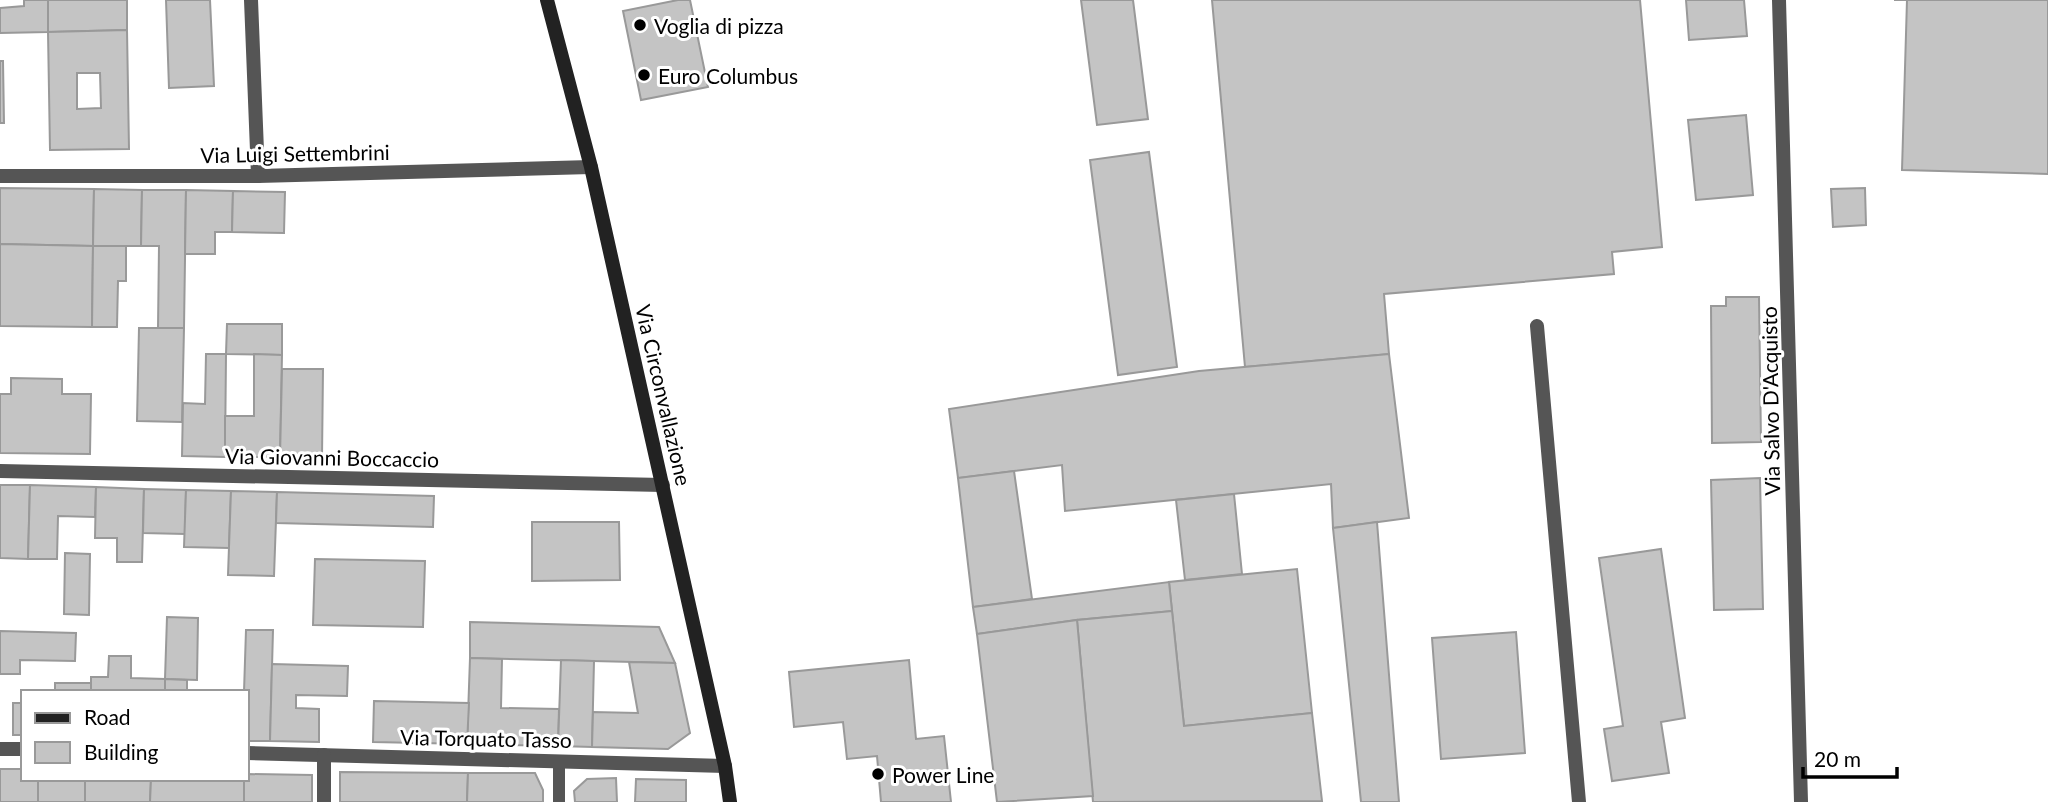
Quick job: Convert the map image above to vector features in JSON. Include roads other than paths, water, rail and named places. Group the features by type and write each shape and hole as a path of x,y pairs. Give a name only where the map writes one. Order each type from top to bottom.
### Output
{"street":[{"path":"251,0 258,176"},
{"name":"Via Circonvallazione","path":"547,0 591,167 725,766 730,802"},
{"name":"Via Salvo D'Acquisto","path":"1779,0 1801,802"},
{"name":"Via Luigi Settembrini","path":"0,176 258,176 591,167"},
{"path":"1536,326 1579,802"},
{"name":"Via Giovanni Boccaccio","path":"0,471 663,485"},
{"path":"0,749 21,749"},
{"name":"Via Torquato Tasso","path":"248,753 725,766"},
{"path":"324,755 324,802"}],"lane":[{"path":"559,761 559,802"}],"place":[{"name":"Voglia di pizza","path":"640,25"},
{"name":"Euro Columbus","path":"644,75"},
{"name":"Power Line","path":"878,774"}]}
